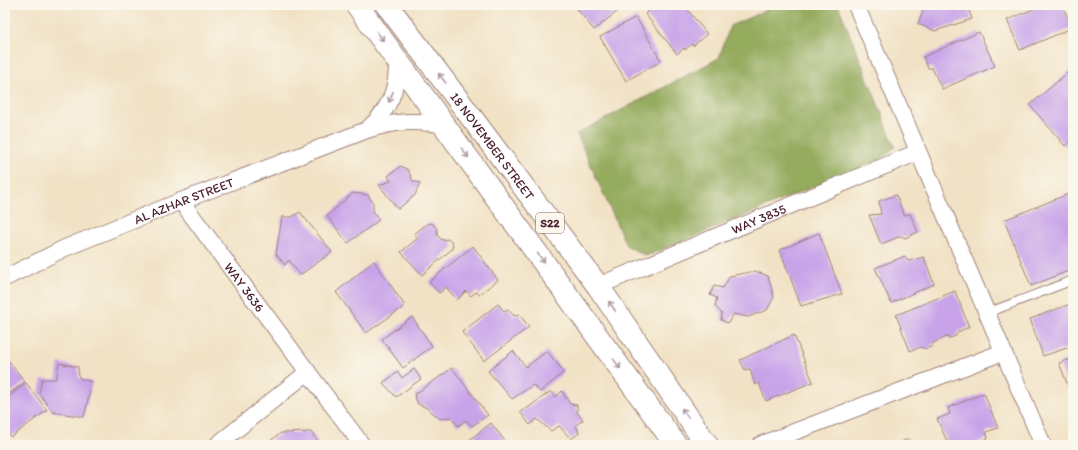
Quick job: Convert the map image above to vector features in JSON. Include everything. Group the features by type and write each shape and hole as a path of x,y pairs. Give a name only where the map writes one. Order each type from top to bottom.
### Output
{"main road":[{"name":"18 NOVEMBER STREET","path":"357,5 676,445"},
{"name":"18 NOVEMBER STREET","path":"386,5 598,286 707,445"}],"street":[{"path":"856,5 1043,445"},
{"name":"AL AZHAR STREET","path":"367,130 377,121 391,99 397,73 397,59"},
{"name":"AL AZHAR STREET","path":"5,278 65,248 181,201 367,130 397,122 413,121 444,125"},
{"name":"WAY 3835","path":"598,286 918,152"},
{"name":"WAY 3636","path":"181,201 362,445"},
{"path":"760,445 1003,352"},
{"path":"217,445 308,372"}],"lane":[{"path":"987,313 1073,280"}],"green space":[{"path":"778,5 838,5 895,147 881,159 646,256 626,245 577,134 719,58 730,26"}],"building":[{"path":"574,5 614,5 618,11 594,30"},
{"path":"656,5 684,5 707,34 693,46 692,44 685,50 684,48 677,54 645,14"},
{"path":"920,5 967,5 972,19 935,31 918,24 923,12"},
{"path":"1043,5 1062,5 1072,28 1020,50 1007,20"},
{"path":"636,17 661,61 626,81 600,37"},
{"path":"979,32 995,66 942,89 932,68 928,68 923,57"},
{"path":"1073,68 1073,139 1065,146 1030,105"},
{"path":"401,166 408,170 413,181 420,183 415,195 398,209 379,185 391,181 388,176"},
{"path":"1073,192 1073,269 1031,286 1004,220"},
{"path":"353,193 368,195 373,203 373,211 379,220 348,243 327,216"},
{"path":"896,195 904,215 910,214 918,232 905,238 901,236 881,244 869,215 881,214 879,201"},
{"path":"300,212 332,252 300,275 289,260 285,265 276,254 282,217 292,217"},
{"path":"432,223 437,229 437,235 442,240 448,239 453,244 452,249 422,275 401,252 418,238 414,234 427,224"},
{"path":"819,233 842,294 801,306 780,250"},
{"path":"473,246 498,280 480,294 476,292 471,296 466,291 457,300 446,287 439,293 429,282"},
{"path":"905,256 908,261 924,257 934,284 891,303 875,268"},
{"path":"374,261 405,306 366,333 336,292"},
{"path":"755,271 768,276 774,297 767,310 748,317 734,314 728,323 721,320 722,314 715,306 717,298 710,295 714,286 723,288 730,276"},
{"path":"955,291 969,327 958,332 956,336 950,338 947,337 933,343 931,347 926,349 921,347 910,351 896,315"},
{"path":"1073,303 1073,346 1043,356 1030,319"},
{"path":"498,304 504,311 508,309 514,316 519,314 529,327 484,361 462,332"},
{"path":"412,317 432,346 403,368 382,339"},
{"path":"794,335 813,382 766,401 759,383 755,385 750,369 745,370 740,360"},
{"path":"513,351 526,367 547,351 564,372 540,392 533,385 512,399 488,371"},
{"path":"5,356 25,382 5,397"},
{"path":"1073,358 1073,398 1059,363"},
{"path":"59,363 78,367 79,378 92,382 84,417 53,412 39,393 42,379 56,379"},
{"path":"452,368 488,415 472,426 466,420 458,426 451,417 440,419 427,408 418,404 414,395"},
{"path":"414,369 421,379 396,397 383,383 398,372 402,378"},
{"path":"26,383 47,410 11,437 5,430 5,400"},
{"path":"551,391 556,397 562,391 570,404 577,405 577,412 583,420 576,425 579,433 571,439 559,426 551,431 537,419 530,425 520,412"},
{"path":"984,393 998,428 986,432 988,438 972,445 953,445 947,441 937,419 950,414 948,408"},
{"path":"491,423 508,445 463,445"},
{"path":"311,432 319,443 316,445 265,445 281,433"},
{"path":"908,439 910,445 897,445 897,444"}]}
